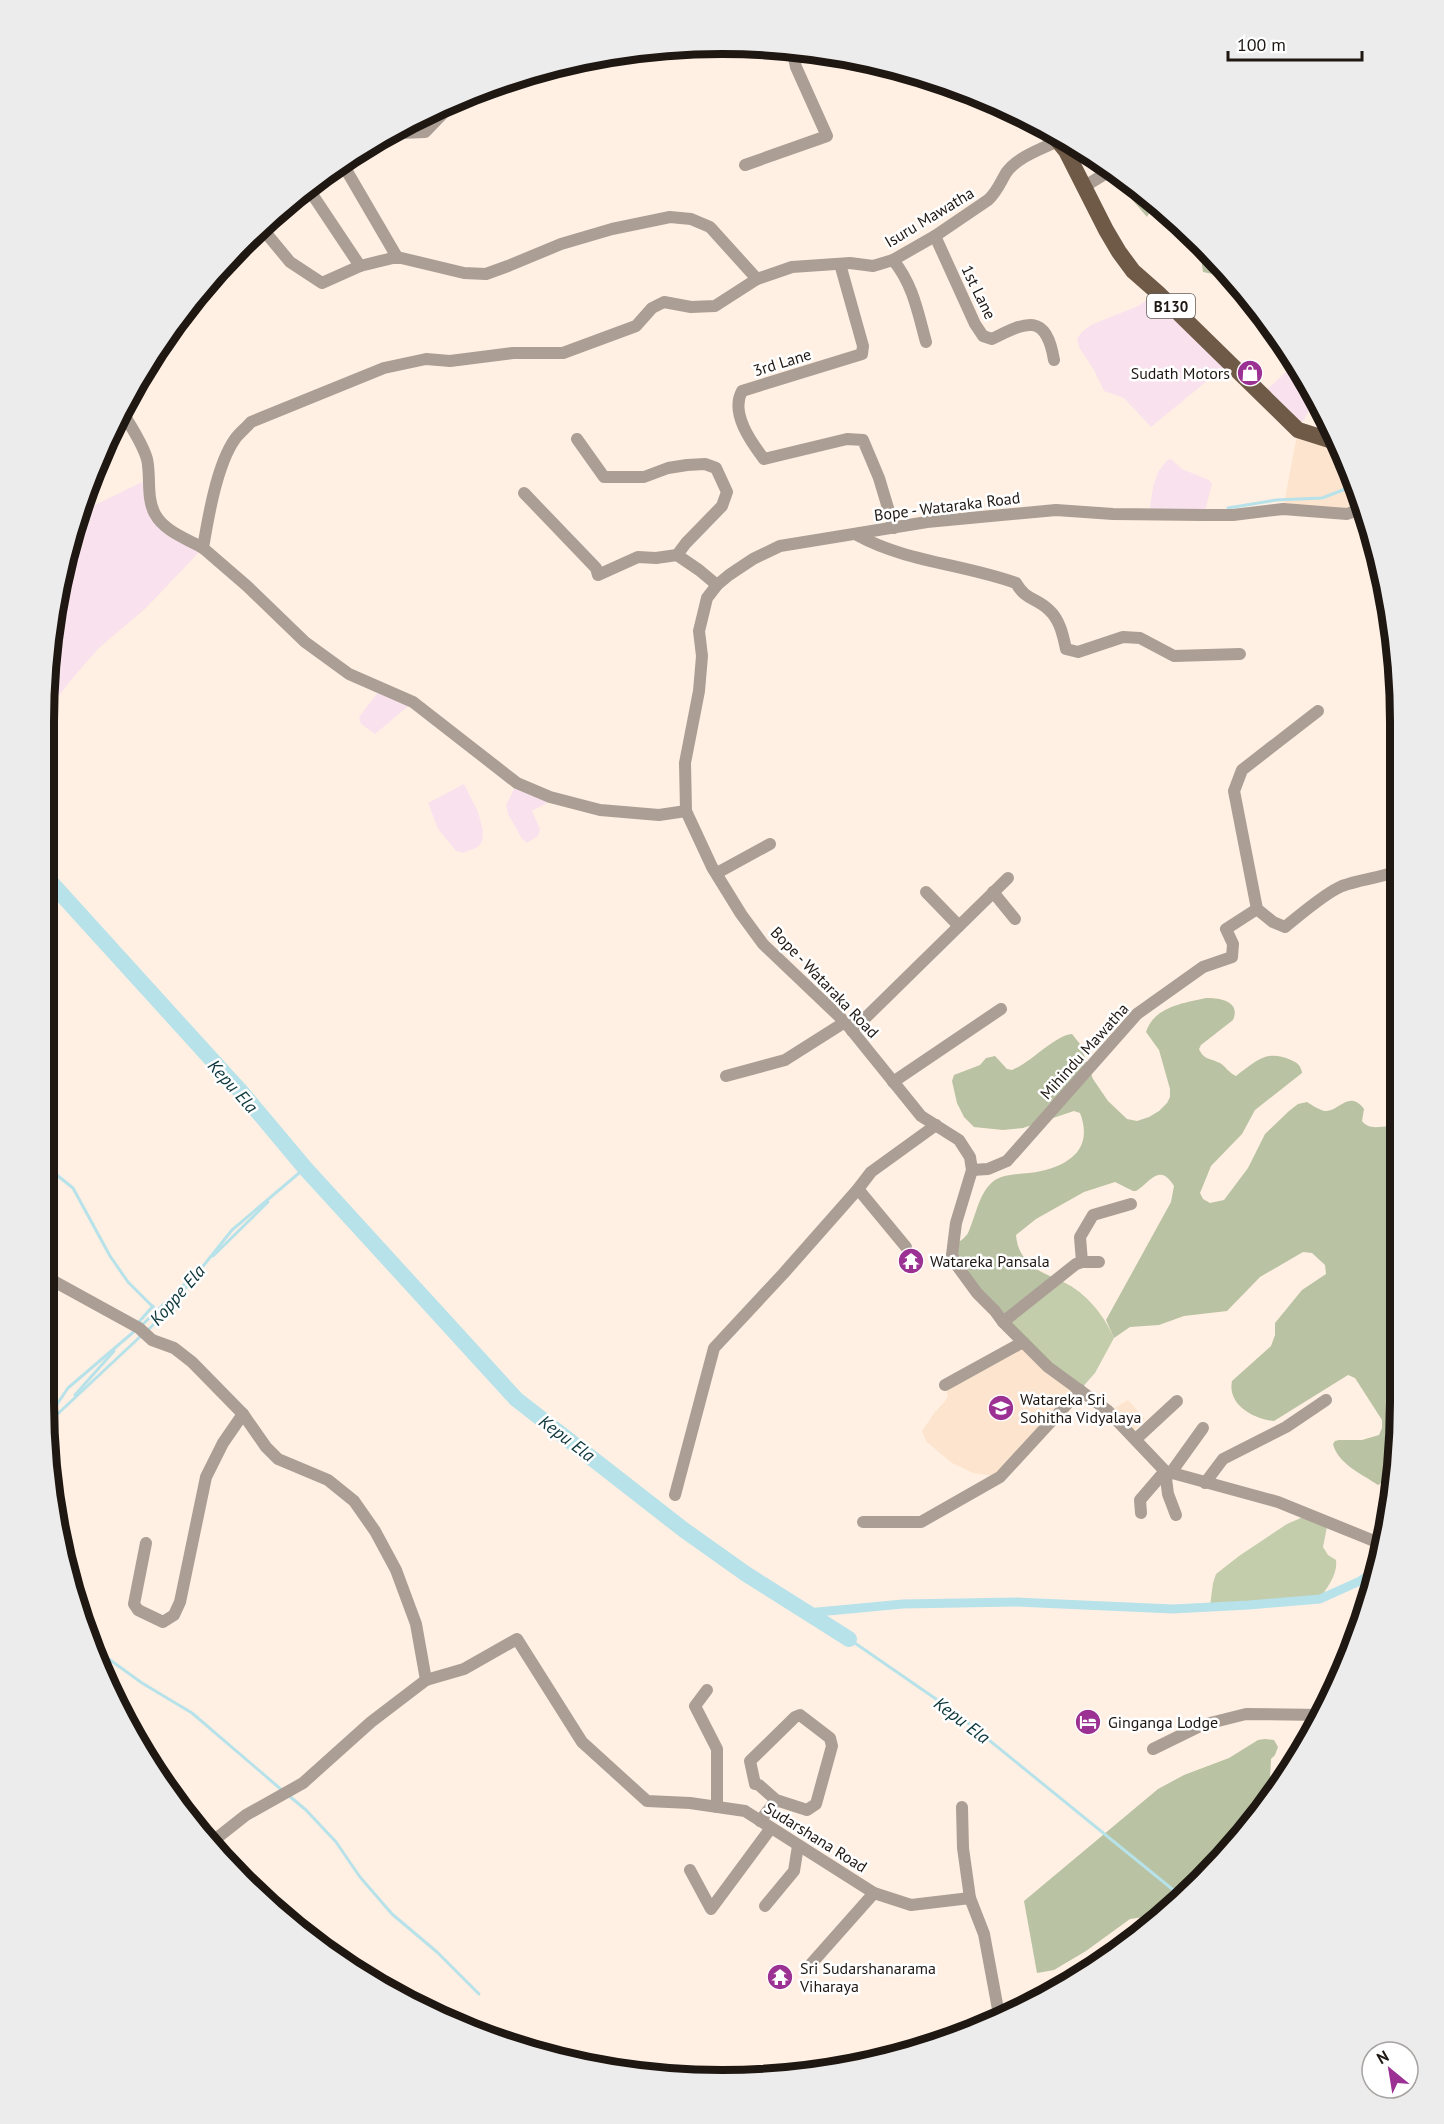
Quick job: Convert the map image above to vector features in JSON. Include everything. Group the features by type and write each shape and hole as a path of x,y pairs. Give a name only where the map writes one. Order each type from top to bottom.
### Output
{"main road":[{"name":"B130","path":"1061,146 1085,186 1119,252 1133,271 1298,430 1327,440"}],"street":[{"path":"745,165 827,136 794,58"},
{"path":"408,133 425,132 439,117"},
{"name":"Isuru Mawatha","path":"203,548 210,506 228,450 251,422 399,364 426,359 450,361 513,352 563,353 636,326 652,308 664,302 691,306 715,306 757,279 792,267 850,263 873,266 893,260 935,236 988,200 995,194 1008,171 1030,154 1055,142"},
{"path":"346,170 397,257"},
{"path":"1085,186 1104,175"},
{"path":"312,194 360,266"},
{"path":"267,234 290,262 322,283 360,266 397,257 464,273 486,274 561,244 612,229 670,217 681,218 691,219 710,227 757,279"},
{"name":"1st Lane","path":"935,236 975,324 983,336 992,339 1016,326 1031,323 1041,327 1051,343 1053,360"},
{"path":"893,260 903,271 910,284 926,342"},
{"name":"3rd Lane","path":"834,264 863,346 862,354 742,391 738,399 741,418 751,441 764,459 847,439 863,440 879,478 894,528"},
{"path":"126,420 146,458 151,503 155,514 163,524 203,548 247,586 305,642 340,668 413,702 517,783 550,797 600,810 659,815 686,811"},
{"path":"524,493 596,568 598,575 638,557 656,558 677,555 722,506 727,492 716,468 705,464 687,465 668,468 644,477 604,477 577,439"},
{"name":"Bope - Wataraka Road","path":"972,1170 970,1157 959,1140 921,1116 849,1026 763,944 741,914 717,873 686,811 685,763 699,691 702,656 699,631 707,598 717,585 753,559 780,546 948,519 1056,510 1113,514 1204,515 1233,515 1283,509 1347,514 1356,511"},
{"path":"857,535 879,546 941,564 986,572 1016,583 1022,594 1049,609 1061,628 1066,649 1078,652 1123,637 1140,638 1174,656 1240,654"},
{"path":"677,555 717,585"},
{"path":"1318,711 1242,771 1238,777 1234,791 1257,909 1273,922 1285,927 1340,887 1390,874"},
{"path":"717,873 770,844"},
{"path":"726,1076 785,1060 849,1026 1008,878"},
{"path":"926,892 959,926"},
{"path":"993,892 1015,920"},
{"name":"Mihindu Mawatha","path":"972,1170 988,1169 1007,1161 1137,1014 1203,967 1233,957 1233,944 1226,929 1257,909"},
{"path":"893,1082 1001,1009"},
{"path":"675,1495 714,1348 858,1190 871,1172 936,1125"},
{"path":"972,1170 956,1223 952,1255 977,1293 1048,1367 1107,1410 1167,1473 1224,1486 1278,1502 1375,1541"},
{"path":"858,1190 906,1247"},
{"path":"1082,1262 1080,1237 1093,1215 1131,1204"},
{"path":"1003,1322 1076,1264 1099,1262"},
{"path":"54,1281 139,1328 152,1340 174,1348 192,1362 243,1414 266,1447 278,1459 327,1480 354,1501 375,1532 396,1570 416,1624 426,1680 371,1722 303,1783 246,1815 217,1838"},
{"path":"945,1385 1023,1342"},
{"path":"863,1522 921,1522 1000,1477 1080,1390"},
{"path":"1205,1483 1223,1459 1286,1427 1326,1400"},
{"path":"1137,1439 1177,1401"},
{"path":"146,1543 134,1604 138,1610 162,1622 174,1615 180,1602 206,1478 223,1443 243,1414"},
{"path":"1141,1513 1140,1500 1167,1473 1203,1428"},
{"path":"1167,1473 1168,1494 1176,1515"},
{"name":"Sudarshana Road","path":"426,1680 464,1669 517,1639 582,1742 647,1801 690,1803 745,1811 874,1893 911,1905 970,1898"},
{"path":"707,1690 695,1706 717,1749 717,1807"},
{"path":"1153,1749 1202,1725 1246,1714 1312,1715"},
{"path":"800,1715 830,1738 832,1746 816,1804 807,1810 776,1800 755,1784 750,1761 800,1715"},
{"path":"690,1870 711,1909 765,1825 776,1800"},
{"path":"962,1807 963,1848 970,1898 984,1934 998,2010"},
{"path":"765,1906 794,1871 798,1846"},
{"path":"811,1964 874,1893"}],"shaded area":[{"path":"1158,293 1229,363 1151,427 1124,398 1104,391 1079,347 1077,338 1093,324 1138,306"},
{"name":"Sudath Motors","path":"1290,371 1311,407 1298,430 1261,395"},
{"path":"1298,430 1327,439 1355,508 1283,509"},
{"path":"1171,459 1182,469 1209,480 1212,484 1204,515 1149,514 1158,472 1167,460"},
{"path":"150,478 155,514 203,548 146,608 99,648 54,701 55,678 67,592 77,549 90,506 91,507"},
{"path":"382,687 413,702 375,734 361,724 359,717"},
{"path":"517,783 550,797 547,803 532,811 540,829 538,836 527,843 522,839 508,814 506,805"},
{"path":"464,784 478,812 483,830 482,842 478,847 463,853 456,851 438,829 428,803"},
{"name":"Watareka Sri Sohitha Vidyalaya","path":"1023,1342 1080,1390 1000,1477 973,1473 952,1463 926,1441 922,1431 948,1396 945,1385"},
{"path":"1128,1400 1145,1419 1134,1430 1113,1409"}],"green space":[{"path":"1126,190 1150,210 1147,217"},
{"path":"1201,258 1218,275 1203,272"},
{"path":"1206,998 1217,999 1228,1002 1234,1009 1233,1020 1201,1045 1199,1049 1205,1057 1220,1063 1236,1076 1268,1056 1282,1057 1296,1062 1302,1073 1255,1110 1242,1134 1211,1166 1200,1193 1203,1199 1210,1203 1224,1200 1248,1168 1265,1134 1298,1104 1307,1102 1325,1111 1354,1101 1364,1109 1362,1121 1366,1125 1370,1127 1390,1126 1389,1446 1385,1480 1378,1485 1345,1463 1333,1444 1339,1440 1362,1440 1379,1435 1382,1428 1382,1420 1355,1378 1348,1375 1274,1421 1258,1417 1244,1409 1238,1404 1232,1390 1232,1381 1271,1346 1275,1335 1275,1323 1302,1290 1326,1274 1325,1265 1312,1253 1303,1252 1260,1277 1227,1311 1184,1316 1159,1325 1130,1327 1114,1338 1106,1320 1171,1202 1174,1186 1164,1176 1155,1176 1136,1191 1115,1182 1084,1192 1036,1219 1016,1235 1017,1244 1024,1258 1035,1268 1057,1279 1003,1322 952,1255 958,1243 968,1233 985,1191 995,1180 1062,1164 1077,1152 1084,1135 1080,1113 1074,1111 1023,1128 1003,1130 974,1127 964,1117 957,1103 952,1081 954,1075 980,1065 986,1058 995,1056 1007,1069 1012,1070 1058,1039 1072,1034 1080,1044 1093,1079 1108,1101 1127,1119 1137,1121 1159,1111 1170,1097 1170,1089 1159,1050 1146,1032 1150,1024 1162,1012"},
{"path":"1057,1279 1076,1289 1091,1303 1104,1319 1114,1338 1095,1373 1080,1390 1003,1322"},
{"path":"1310,1514 1328,1522 1323,1547 1328,1555 1336,1560 1334,1576 1320,1599 1210,1606 1216,1574 1287,1524"},
{"path":"1258,1740 1274,1740 1278,1747 1271,1759 1270,1778 1272,1780 1252,1809 1194,1874 1147,1917 1130,1919 1086,1951 1054,1970 1037,1973 1024,1901 1158,1789 1184,1775 1229,1758"}],"waterway":[{"path":"1228,508 1276,500 1322,498 1348,488"},
{"name":"Kepu Ela","path":"54,886 243,1094 305,1168 516,1399 684,1530 746,1574 849,1639"},
{"name":"Koppe Ela","path":"148,1330 168,1310 232,1230 305,1168"},
{"path":"54,1170 73,1188 110,1256 128,1282 158,1312"},
{"path":"213,1256 268,1202"},
{"path":"142,1325 191,1278"},
{"path":"138,1323 153,1306"},
{"path":"54,1408 68,1388 137,1329"},
{"name":"Koppe Ela","path":"54,1417 143,1334"},
{"path":"75,1395 114,1351"},
{"path":"807,1613 903,1604 1016,1602 1173,1609 1249,1605 1320,1599 1367,1577"},
{"name":"Kepu Ela","path":"849,1639 952,1710 1175,1892"},
{"path":"104,1655 142,1683 192,1713 283,1791"},
{"path":"288,1795 306,1810 336,1842 360,1877 392,1914 437,1952 479,1994"}],"place":[{"name":"Sudath Motors","path":"1250,373"},
{"name":"Watareka Pansala","path":"911,1261"},
{"name":"Watareka Sri Sohitha Vidyalaya","path":"1001,1408"},
{"name":"Ginganga Lodge","path":"1088,1722"},
{"name":"Sri Sudarshanarama Viharaya","path":"780,1977"}]}
